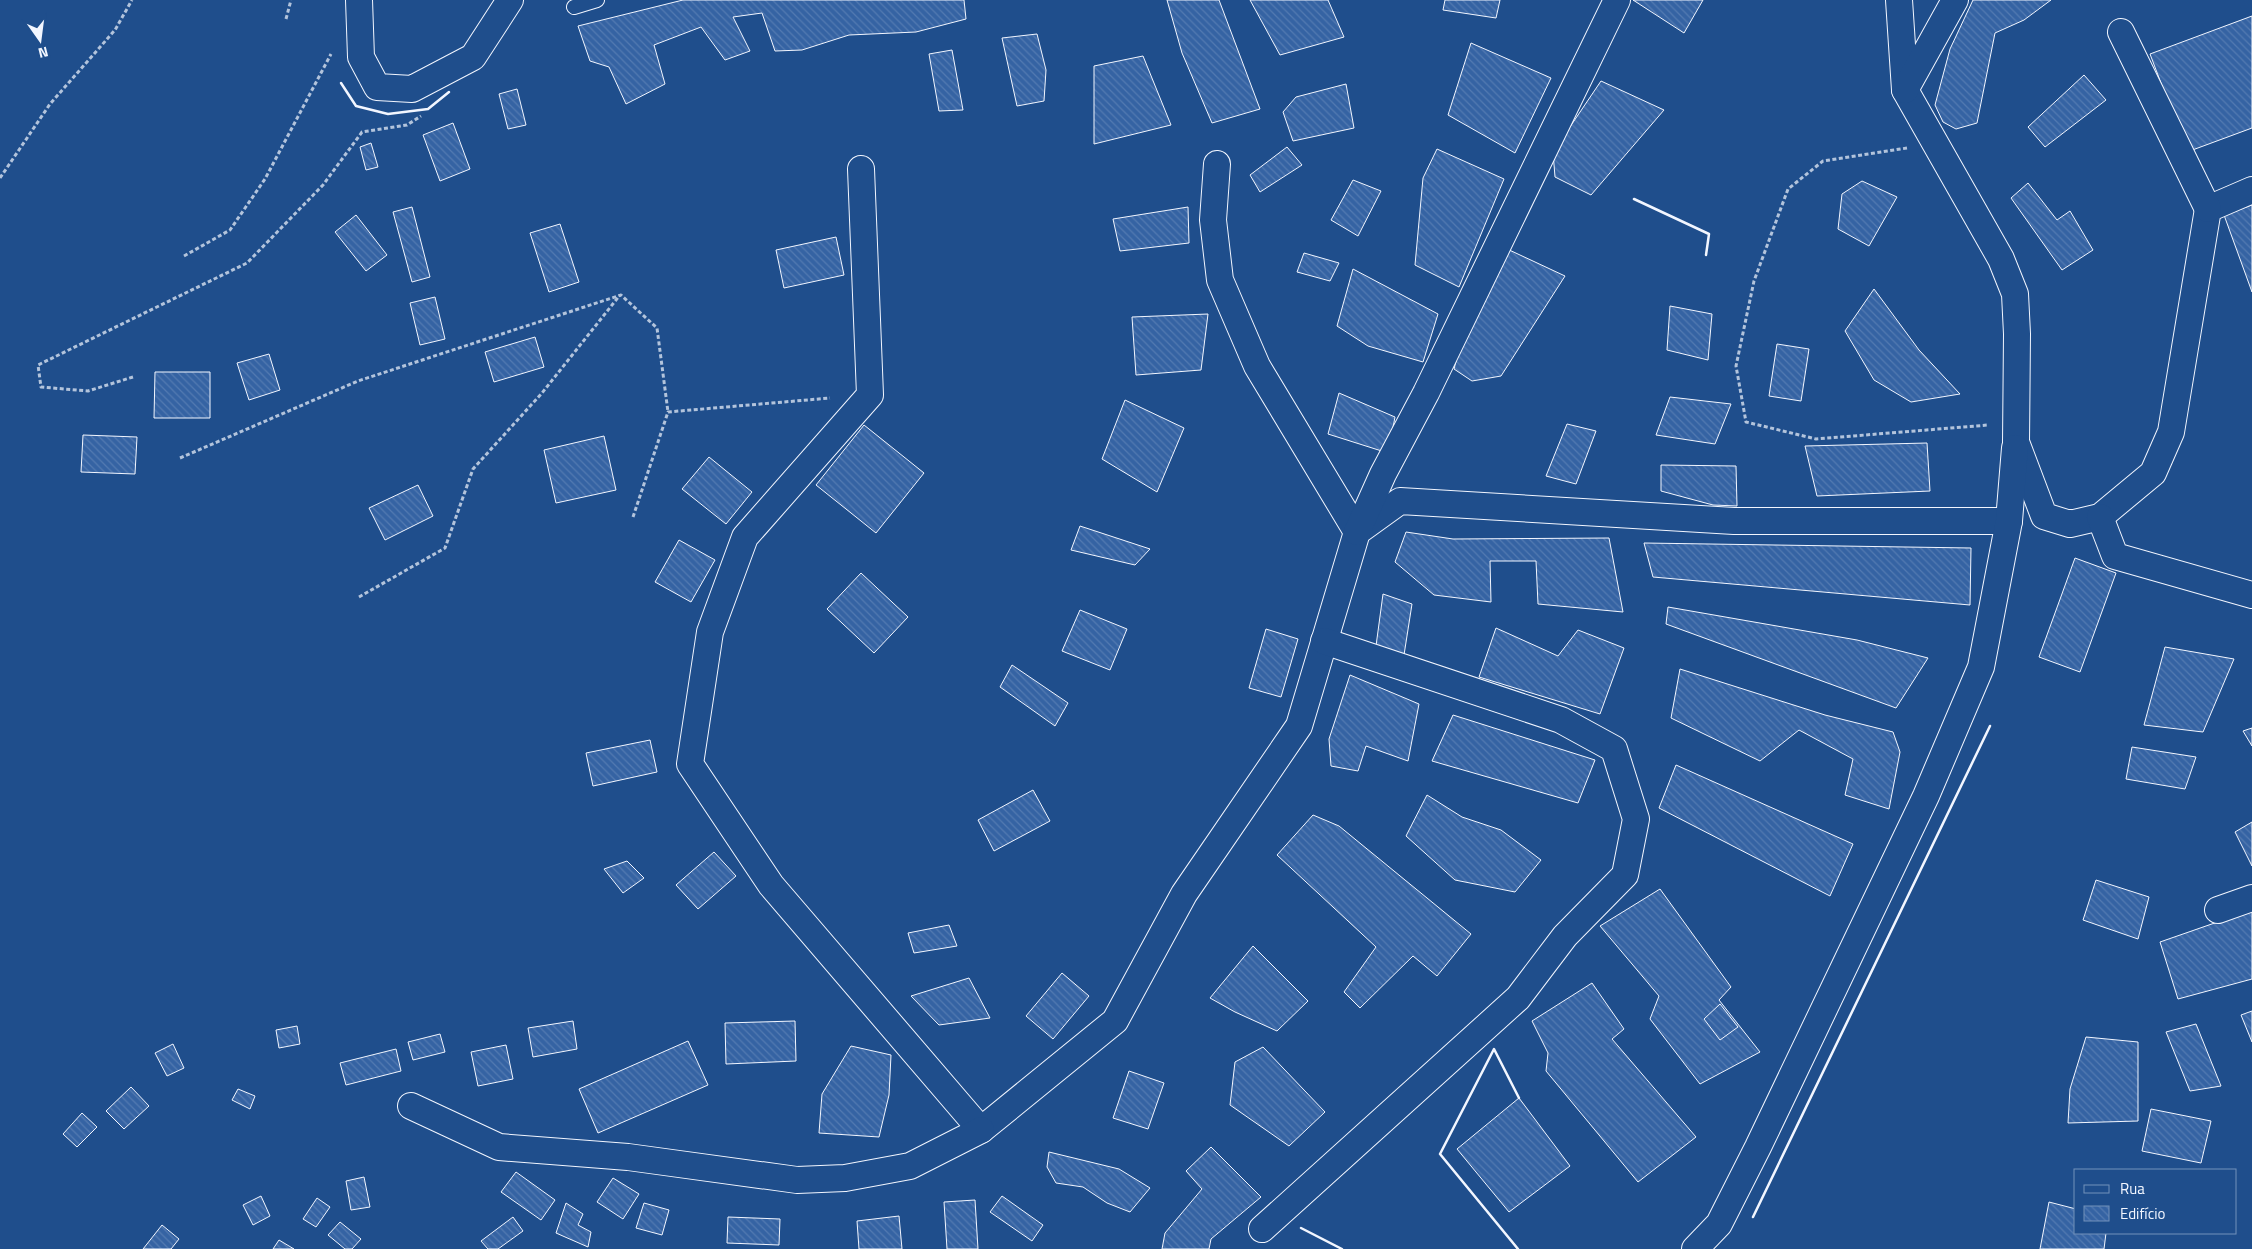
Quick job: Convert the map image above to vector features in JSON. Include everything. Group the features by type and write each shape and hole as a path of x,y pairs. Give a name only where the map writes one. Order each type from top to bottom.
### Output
{"street":[{"path":"359,0 361,57 377,88 412,89 473,57 510,0"},
{"path":"411,1106 499,1147 628,1157 797,1180 845,1178 910,1166 981,1130 1115,1021 1184,894 1299,726 1357,532 1383,474 1426,393 1617,0"},
{"path":"1695,1249 1719,1224 1930,786 1981,667 2009,521 2016,432 2017,334 2015,294 2001,259 1904,90 1900,0"},
{"path":"1904,90 1954,0"},
{"path":"2016,432 2044,516 2070,524 2100,517 2153,473 2172,432 2208,209 2121,32"},
{"path":"1218,164 1213,220 1220,280 1257,366 1357,532"},
{"path":"860,169 870,396 745,537 710,632 690,764 771,885 981,1130"},
{"path":"2208,209 2252,190"},
{"path":"1357,532 1400,501 1734,521 2009,521"},
{"path":"2100,517 2115,556 2252,595"},
{"path":"1262,1229 1518,998 1565,936 1625,875 1636,819 1614,749 1561,720 1324,641"},
{"path":"2218,910 2252,898"}],"lane":[{"path":"574,7 597,0"}],"path":[{"path":"0,178 50,104 115,30 132,0"},
{"path":"286,19 291,0"},
{"path":"184,256 230,230 265,179 334,49"},
{"path":"133,377 88,391 42,387 38,365 247,263 324,185 362,132 407,125 423,114"},
{"path":"1935,143 1823,161 1788,189 1754,281 1736,366 1746,422 1816,439 2016,432"},
{"path":"621,295 657,328 668,412 633,518"},
{"path":"180,458 358,381 621,295"},
{"path":"359,597 445,548 473,469 542,393 621,295"},
{"path":"668,412 870,396"}],"building":[{"path":"683,0 964,0 966,19 916,32 849,35 802,50 775,51 762,13 733,17 750,51 725,60 701,27 654,45 665,84 626,104 609,67 590,61 578,26"},
{"path":"1167,0 1219,0 1260,109 1212,123 1182,53"},
{"path":"1250,0 1328,0 1344,37 1280,55"},
{"path":"1445,0 1500,0 1496,18 1443,10"},
{"path":"1633,0 1703,0 1684,33"},
{"path":"1973,0 2051,0 2024,20 1995,33 1977,123 1956,129 1943,122 1935,105 1950,49"},
{"path":"2252,16 2252,128 2187,152 2150,54"},
{"path":"1037,34 1046,70 1044,101 1017,106 1002,38"},
{"path":"1471,43 1551,78 1515,153 1448,115"},
{"path":"952,50 963,110 939,111 929,54"},
{"path":"1143,56 1171,125 1094,144 1094,66"},
{"path":"2084,75 2106,100 2045,147 2028,127"},
{"path":"1601,81 1664,110 1591,195 1555,177 1553,152"},
{"path":"1346,84 1354,128 1293,141 1283,112 1296,97"},
{"path":"517,89 526,125 508,129 499,94"},
{"path":"453,123 470,169 440,181 423,135"},
{"path":"371,143 378,167 366,170 360,147"},
{"path":"1287,147 1302,165 1260,192 1250,175"},
{"path":"1437,149 1504,179 1459,287 1415,265 1423,178"},
{"path":"1353,180 1381,191 1358,236 1331,220"},
{"path":"1862,181 1897,197 1869,246 1838,229 1842,194"},
{"path":"2028,183 2057,220 2070,211 2093,250 2062,270 2011,198"},
{"path":"2252,205 2252,292 2224,215"},
{"path":"412,207 430,277 412,282 393,212"},
{"path":"1188,207 1189,243 1120,251 1113,219"},
{"path":"356,215 387,255 366,271 335,232"},
{"path":"560,224 579,282 549,292 530,233"},
{"path":"836,237 844,275 784,288 776,250"},
{"path":"1505,248 1565,276 1501,376 1472,381 1454,369 1466,323"},
{"path":"1304,253 1339,263 1330,281 1297,272"},
{"path":"1353,269 1438,314 1423,362 1368,346 1337,326"},
{"path":"1874,289 1919,350 1960,394 1911,402 1874,380 1845,331"},
{"path":"435,297 445,339 420,345 410,303"},
{"path":"1670,306 1712,314 1708,360 1667,350"},
{"path":"1208,314 1201,370 1136,375 1132,317"},
{"path":"535,337 544,367 494,382 485,352"},
{"path":"1777,344 1809,349 1801,401 1769,396"},
{"path":"269,354 280,390 249,400 237,363"},
{"path":"155,372 210,372 210,418 154,418"},
{"path":"1339,393 1395,417 1388,453 1328,434"},
{"path":"1670,397 1731,404 1715,444 1656,435"},
{"path":"1125,400 1184,428 1157,492 1102,459"},
{"path":"1567,424 1596,431 1576,484 1546,476"},
{"path":"864,425 924,473 876,533 816,485"},
{"path":"83,435 137,437 135,474 81,472"},
{"path":"604,436 616,490 556,503 544,450"},
{"path":"1927,443 1930,491 1817,496 1805,446"},
{"path":"709,457 752,492 726,524 682,489"},
{"path":"1661,465 1736,466 1737,506 1713,505 1661,491"},
{"path":"418,485 433,516 385,540 369,508"},
{"path":"1080,526 1150,549 1135,565 1071,550"},
{"path":"1406,532 1453,539 1609,538 1623,612 1538,604 1536,561 1490,561 1491,602 1434,595 1395,562"},
{"path":"679,540 715,560 691,602 655,582"},
{"path":"1644,543 1971,548 1970,605 1653,577"},
{"path":"2075,558 2116,573 2080,672 2039,657"},
{"path":"861,573 908,617 874,653 827,609"},
{"path":"1383,594 1412,604 1404,655 1376,646"},
{"path":"1668,607 1857,640 1928,658 1896,708 1666,624"},
{"path":"1080,610 1127,629 1110,670 1062,651"},
{"path":"1496,628 1558,656 1578,630 1624,648 1600,714 1479,677"},
{"path":"1266,629 1298,639 1281,697 1249,688"},
{"path":"2165,647 2234,659 2203,732 2144,725"},
{"path":"1012,665 1068,703 1055,726 1000,687"},
{"path":"1680,669 1825,715 1893,732 1900,752 1889,809 1845,795 1853,759 1799,730 1760,761 1671,718"},
{"path":"1350,675 1419,704 1408,761 1366,746 1358,771 1331,766 1329,739"},
{"path":"1453,715 1595,760 1578,803 1432,761"},
{"path":"2252,728 2252,746 2243,731"},
{"path":"650,740 657,772 593,786 586,753"},
{"path":"2132,747 2196,757 2185,789 2126,779"},
{"path":"1676,765 1853,844 1830,896 1659,808"},
{"path":"1033,790 1050,821 994,851 978,820"},
{"path":"1427,795 1462,817 1501,830 1541,860 1515,892 1455,880 1406,836"},
{"path":"1313,815 1339,826 1471,934 1437,976 1413,956 1360,1008 1344,992 1376,947 1277,855"},
{"path":"2252,822 2252,866 2235,832"},
{"path":"714,852 736,876 698,909 676,885"},
{"path":"627,861 644,878 623,893 604,869"},
{"path":"2096,880 2149,897 2138,939 2083,920"},
{"path":"1660,889 1731,987 1719,1000 1760,1052 1700,1084 1650,1019 1659,996 1600,926"},
{"path":"2252,910 2252,979 2178,999 2160,942"},
{"path":"949,925 957,946 914,953 908,933"},
{"path":"1253,946 1308,1001 1277,1031 1235,1012 1210,998"},
{"path":"1062,973 1089,996 1053,1039 1026,1016"},
{"path":"969,978 990,1018 939,1025 911,996"},
{"path":"1592,983 1624,1029 1612,1039 1696,1137 1638,1182 1546,1071 1548,1053 1532,1021"},
{"path":"1720,1004 1738,1027 1720,1040 1704,1019"},
{"path":"2252,1011 2252,1042 2241,1015"},
{"path":"573,1021 577,1049 533,1057 528,1028"},
{"path":"795,1021 796,1061 726,1064 725,1023"},
{"path":"2196,1024 2221,1086 2190,1091 2166,1032"},
{"path":"297,1026 300,1044 279,1048 276,1030"},
{"path":"440,1034 445,1052 413,1060 408,1042"},
{"path":"2086,1037 2138,1042 2138,1121 2068,1123 2070,1089"},
{"path":"688,1041 708,1085 598,1133 579,1089"},
{"path":"173,1044 184,1068 167,1076 155,1053"},
{"path":"506,1045 513,1079 478,1086 471,1052"},
{"path":"851,1046 891,1055 889,1095 879,1137 819,1133 822,1094"},
{"path":"1263,1047 1325,1112 1289,1146 1230,1105 1235,1062"},
{"path":"396,1049 401,1071 346,1085 340,1063"},
{"path":"1129,1071 1164,1083 1148,1129 1113,1118"},
{"path":"131,1087 149,1106 124,1129 106,1111"},
{"path":"238,1089 255,1096 250,1109 232,1100"},
{"path":"1519,1098 1570,1166 1509,1212 1457,1149"},
{"path":"2151,1109 2211,1121 2201,1163 2142,1151"},
{"path":"82,1113 97,1127 77,1147 63,1134"},
{"path":"1211,1147 1261,1197 1211,1239 1209,1249 1162,1249 1165,1233 1202,1189 1186,1171"},
{"path":"1049,1152 1119,1169 1150,1188 1130,1212 1107,1203 1083,1187 1056,1183 1047,1167"},
{"path":"516,1172 555,1200 541,1220 501,1192"},
{"path":"364,1177 370,1207 351,1210 346,1181"},
{"path":"613,1178 639,1194 623,1219 597,1202"},
{"path":"261,1196 270,1216 253,1225 243,1205"},
{"path":"1002,1196 1043,1225 1032,1241 990,1212"},
{"path":"317,1198 330,1207 316,1227 303,1219"},
{"path":"975,1200 978,1249 947,1249 944,1202"},
{"path":"2049,1202 2074,1208 2074,1234 2106,1234 2104,1249 2040,1249"},
{"path":"566,1203 583,1214 578,1225 591,1232 588,1247 556,1233"},
{"path":"644,1203 669,1210 662,1235 636,1228"},
{"path":"899,1216 902,1249 859,1249 857,1221"},
{"path":"513,1217 523,1231 498,1249 488,1249 481,1241"},
{"path":"728,1217 780,1219 779,1245 727,1243"},
{"path":"340,1222 361,1239 352,1249 345,1249 328,1235"},
{"path":"162,1225 179,1239 171,1249 143,1249"},
{"path":"279,1240 294,1249 273,1249"}],"wall":[{"path":"341,83 356,106 388,114 428,109 449,92"},
{"path":"1634,199 1709,234 1706,255"},
{"path":"1753,1217 1990,726"},
{"path":"1518,1249 1440,1154 1494,1049 1519,1098"},
{"path":"1301,1228 1342,1249"}]}
